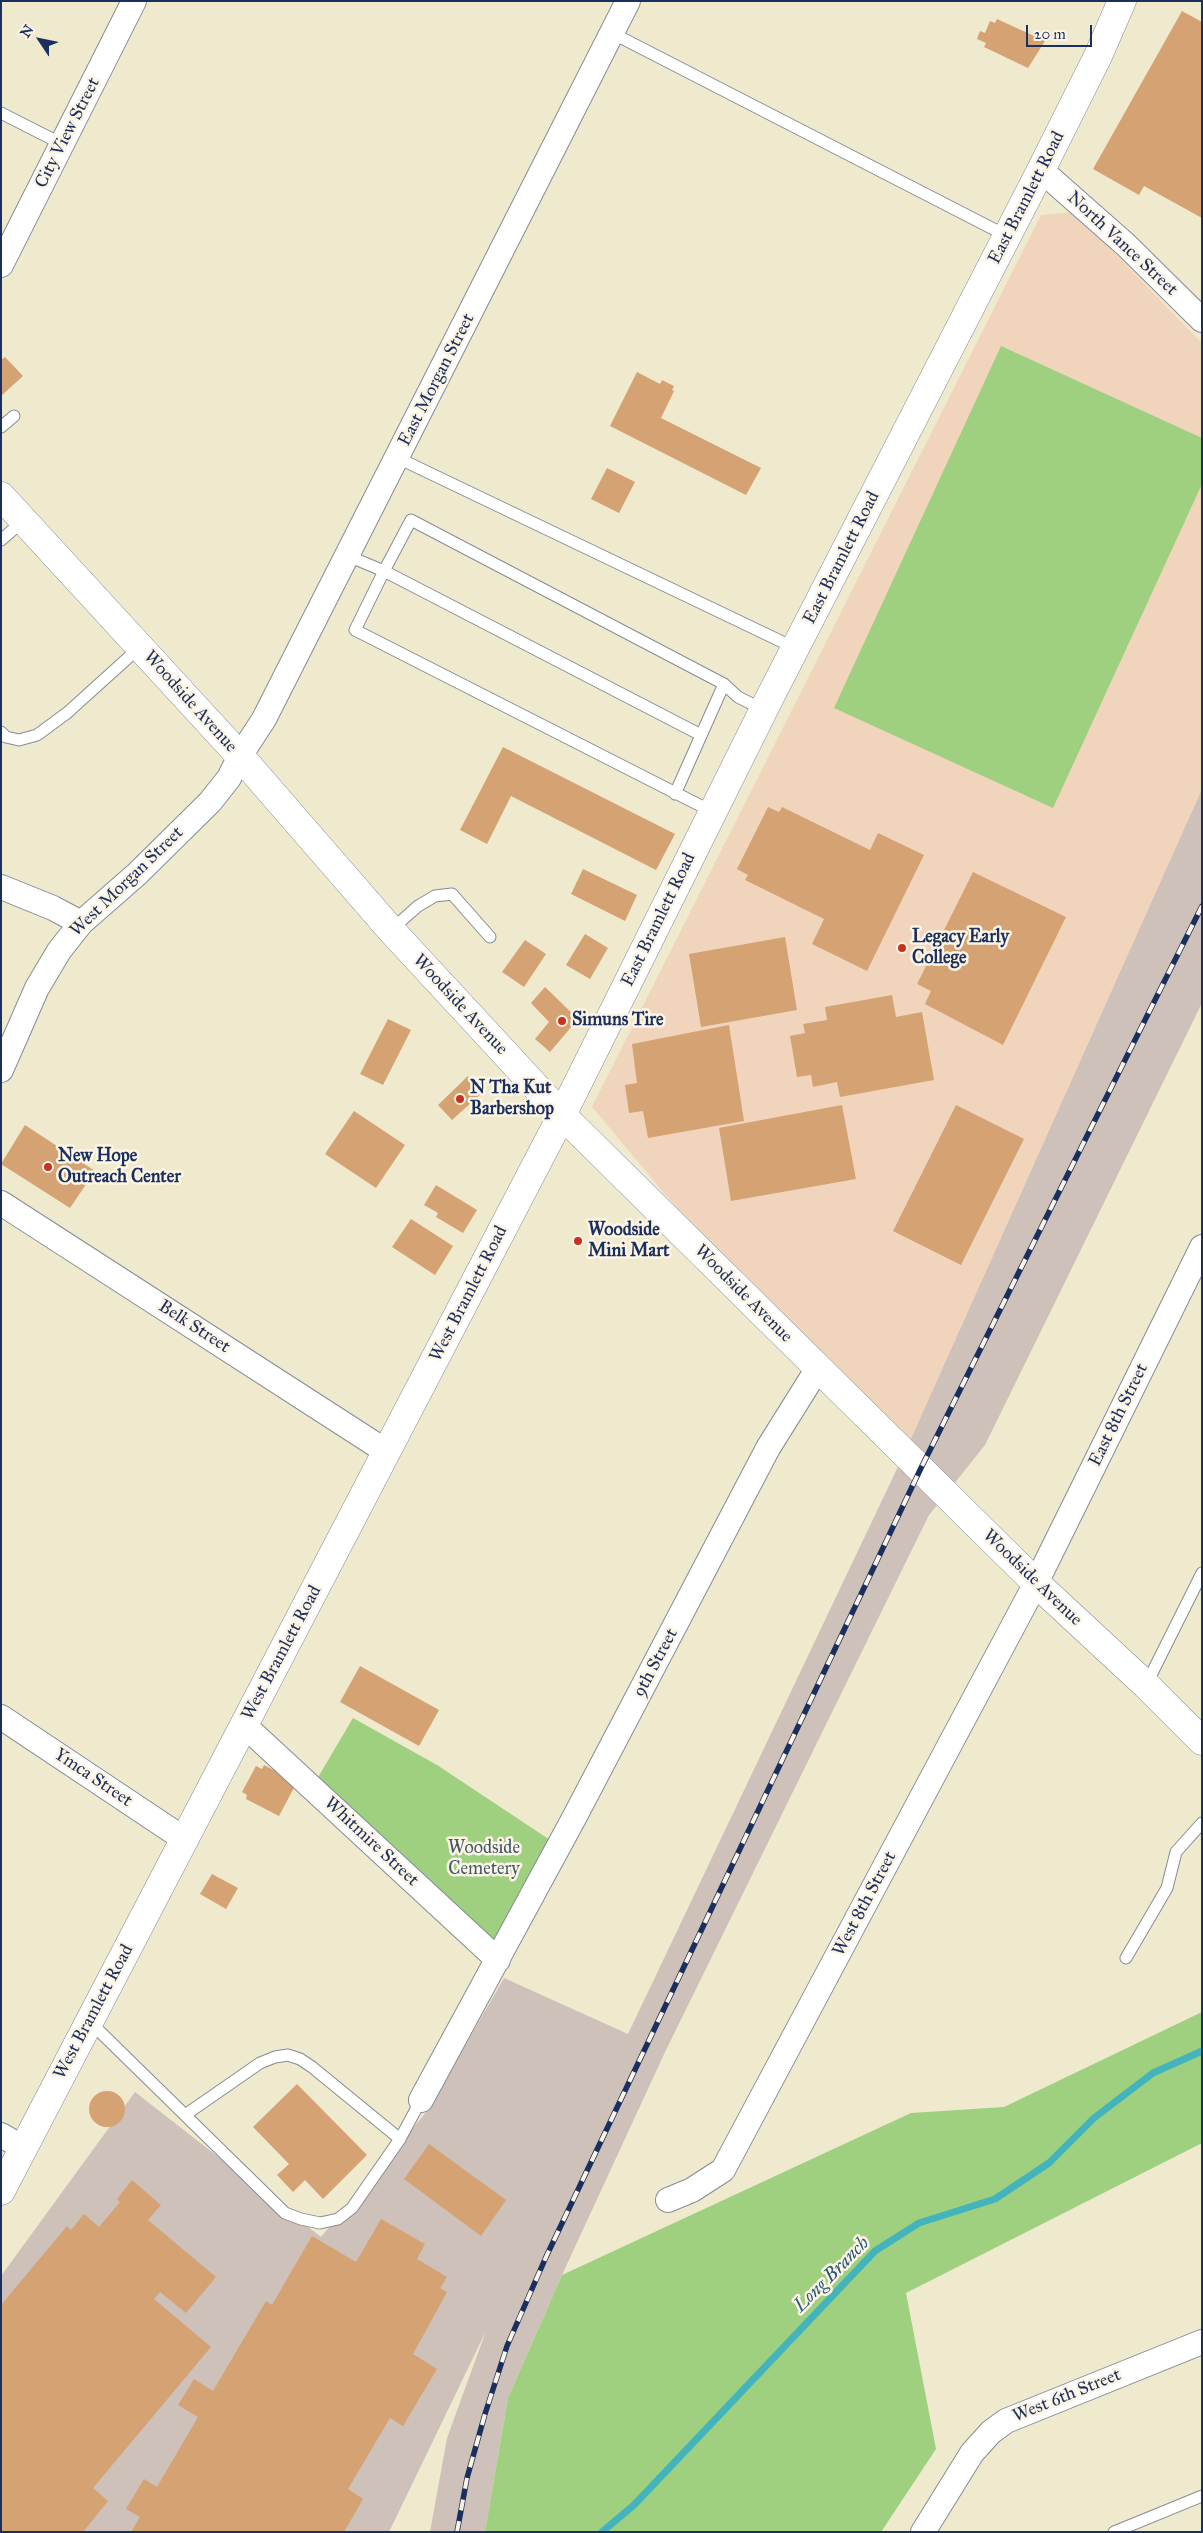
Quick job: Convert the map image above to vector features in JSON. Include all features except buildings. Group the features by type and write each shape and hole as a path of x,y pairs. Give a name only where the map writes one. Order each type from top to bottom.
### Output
{"street":[{"name":"City View Street","path":"1,265 134,1"},
{"name":"East Morgan Street","path":"240,756 283,684 628,1"},
{"name":"East Bramlett Road","path":"562,1115 764,710 1041,170 1098,56 1122,1"},
{"name":"North Vance Street","path":"1041,170 1126,245 1202,320"},
{"name":"Woodside Avenue","path":"1,496 240,756 391,930 562,1115 1036,1583 1146,1685 1202,1741"},
{"name":"West Morgan Street","path":"1,1070 37,988 59,951 81,922 137,874 210,802 229,778 240,756"},
{"path":"1,887 53,908 81,922"},
{"name":"West Bramlett Road","path":"1,2191 12,2141 90,2022 562,1115"},
{"name":"Belk Street","path":"1,1202 387,1452"},
{"name":"East 8th Street","path":"1036,1583 1202,1247"},
{"name":"9th Street","path":"421,2100 498,1960 768,1448 818,1368"},
{"name":"West 8th Street","path":"668,2200 692,2190 723,2170 1036,1583"},
{"name":"Ymca Street","path":"1,1716 184,1839"},
{"name":"Whitmire Street","path":"244,1725 498,1960"},
{"name":"West 6th Street","path":"923,2532 972,2453 991,2432 1006,2421 1202,2342"}],"lane":[{"path":"612,33 1007,236"},
{"path":"1,113 62,144"},
{"path":"1,427 14,416"},
{"path":"398,458 796,648"},
{"path":"1,540 24,520"},
{"path":"713,812 355,630 384,571 411,520 724,684 738,697 764,710"},
{"path":"348,556 384,571 701,735"},
{"path":"1,732 6,737 19,740 37,735 67,713 140,647"},
{"path":"675,794 724,684"},
{"path":"391,930 424,902 435,896 452,894 490,937"},
{"path":"1146,1685 1202,1573"},
{"path":"1126,1958 1167,1888 1176,1852 1202,1823"},
{"path":"90,2022 285,2213 320,2223 338,2218 352,2208 400,2139 421,2100"},
{"path":"185,2115 260,2063 275,2057 288,2055 300,2059 312,2067 400,2139"},
{"path":"1114,2532 1202,2496"}],"shaded area":[{"name":"Legacy Early College","path":"1075,212 1202,343 1202,789 905,1452 762,1310 592,1107 1041,215"},
{"path":"1202,789 1202,1003 985,1445 929,1515 665,2052 562,2275 508,2398 485,2532 430,2532 447,2438 486,2331 389,2532 1,2532 1,2276 135,2092 321,2237 428,2110 504,1978 628,2034 905,1452"}],"green space":[{"path":"1001,346 1202,438 1202,484 1053,808 834,708"},
{"name":"Woodside Cemetery","path":"353,1718 437,1765 553,1842 497,1942 317,1779"},
{"path":"1202,2012 1202,2143 906,2293 936,2449 881,2532 485,2532 508,2398 562,2275 911,2113 1004,2107"}],"waterway":[{"name":"Long Branch","path":"602,2532 634,2505 875,2251 919,2223 995,2199 1049,2163 1094,2118 1153,2073 1202,2051"}],"railway":[{"path":"457,2532 467,2478 507,2346 546,2257 921,1468 1202,906"}],"place":[{"name":"Legacy Early College","path":"902,948"},
{"name":"Simuns Tire","path":"562,1021"},
{"name":"N Tha Kut Barbershop","path":"460,1099"},
{"name":"New Hope Outreach Center","path":"48,1167"},
{"name":"Woodside Mini Mart","path":"578,1241"}]}
